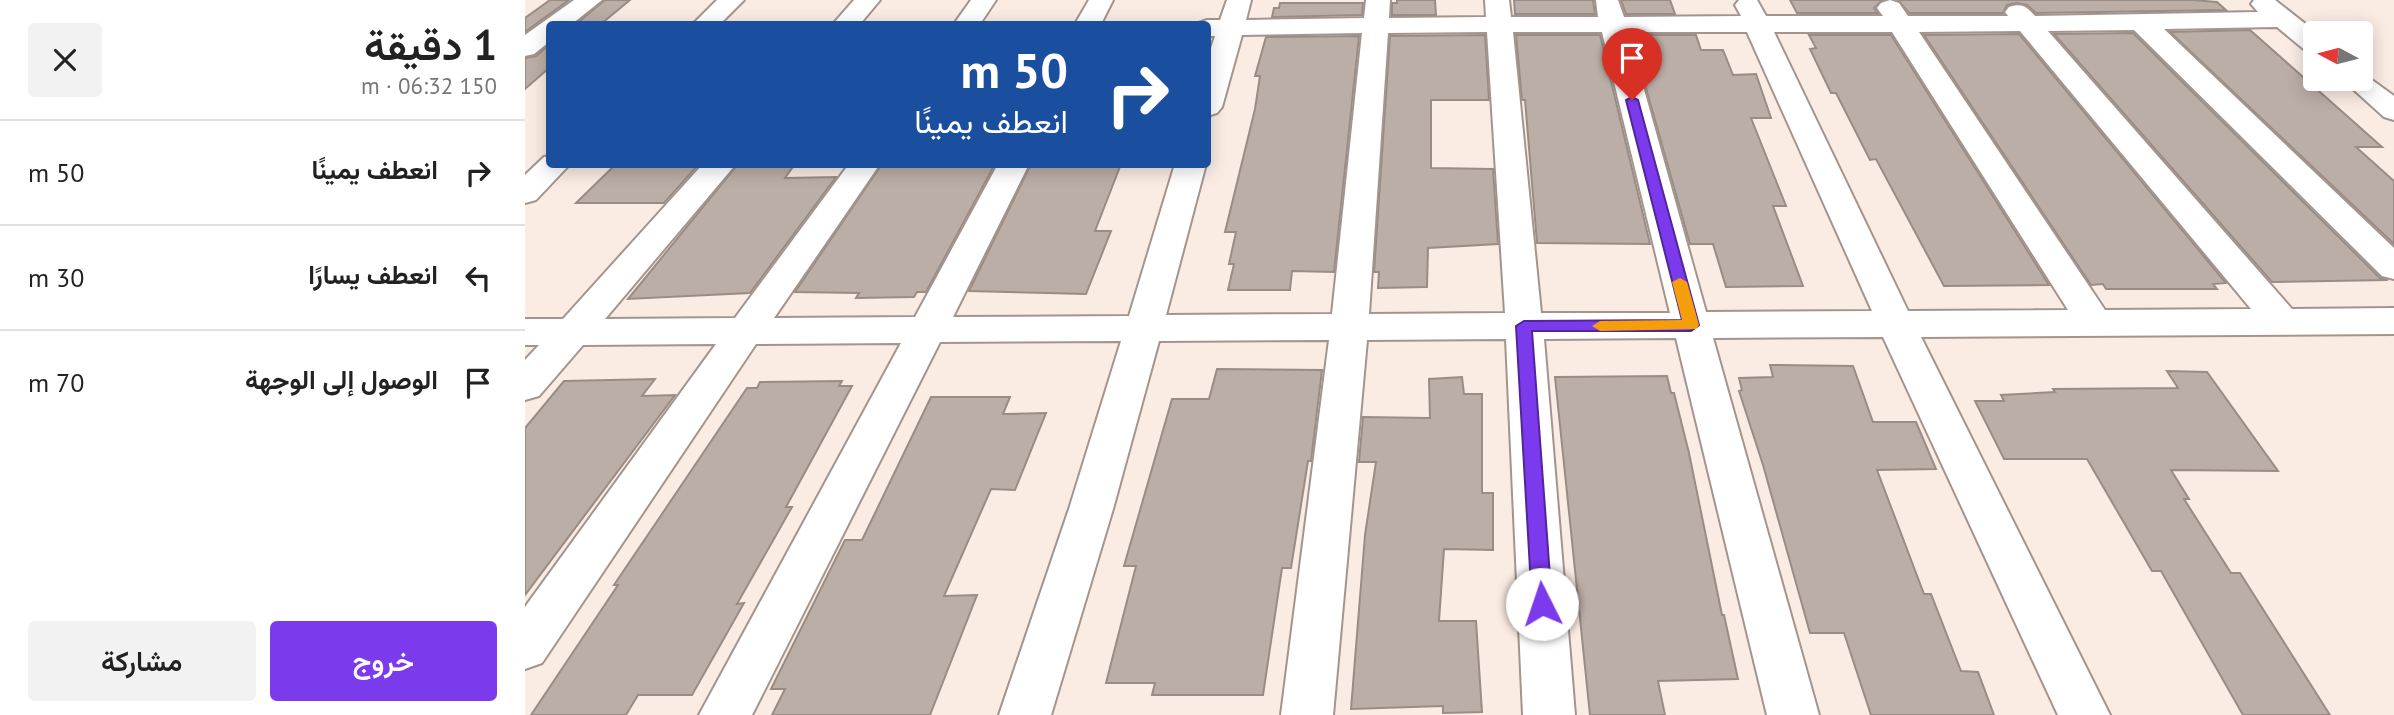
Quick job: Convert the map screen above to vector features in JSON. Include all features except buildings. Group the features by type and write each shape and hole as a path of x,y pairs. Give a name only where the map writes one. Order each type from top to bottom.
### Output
{"street":[{"path":"560,21 590,0"},
{"path":"709,21 732,0"},
{"path":"849,21 868,0"},
{"path":"969,21 984,0"},
{"path":"1090,21 1101,0"},
{"path":"1211,81 1219,28 1239,0"},
{"path":"1884,0 2095,323"},
{"path":"2008,0 2282,322"},
{"path":"2260,0 2303,35"},
{"path":"1219,28 1377,12 1751,13 1901,26 2284,19"},
{"path":"1307,715 1349,327 1377,12"},
{"path":"1498,12 1524,326 1549,715"},
{"path":"1609,13 1793,715"},
{"path":"1751,13 1896,324 2084,715"},
{"path":"2142,23 2394,268"},
{"path":"525,29 546,29"},
{"path":"525,48 546,31"},
{"path":"2371,91 2394,110"},
{"path":"525,193 551,168"},
{"path":"525,386 717,168"},
{"path":"525,647 862,168"},
{"path":"726,715 1012,168"},
{"path":"1025,715 1145,328 1190,168"},
{"path":"525,332 2394,321"}],"slow traffic":[{"path":"1600,326 1691,325 1680,282"}],"route":[{"path":"1542,604 1524,326 1691,325 1632,100"}]}
